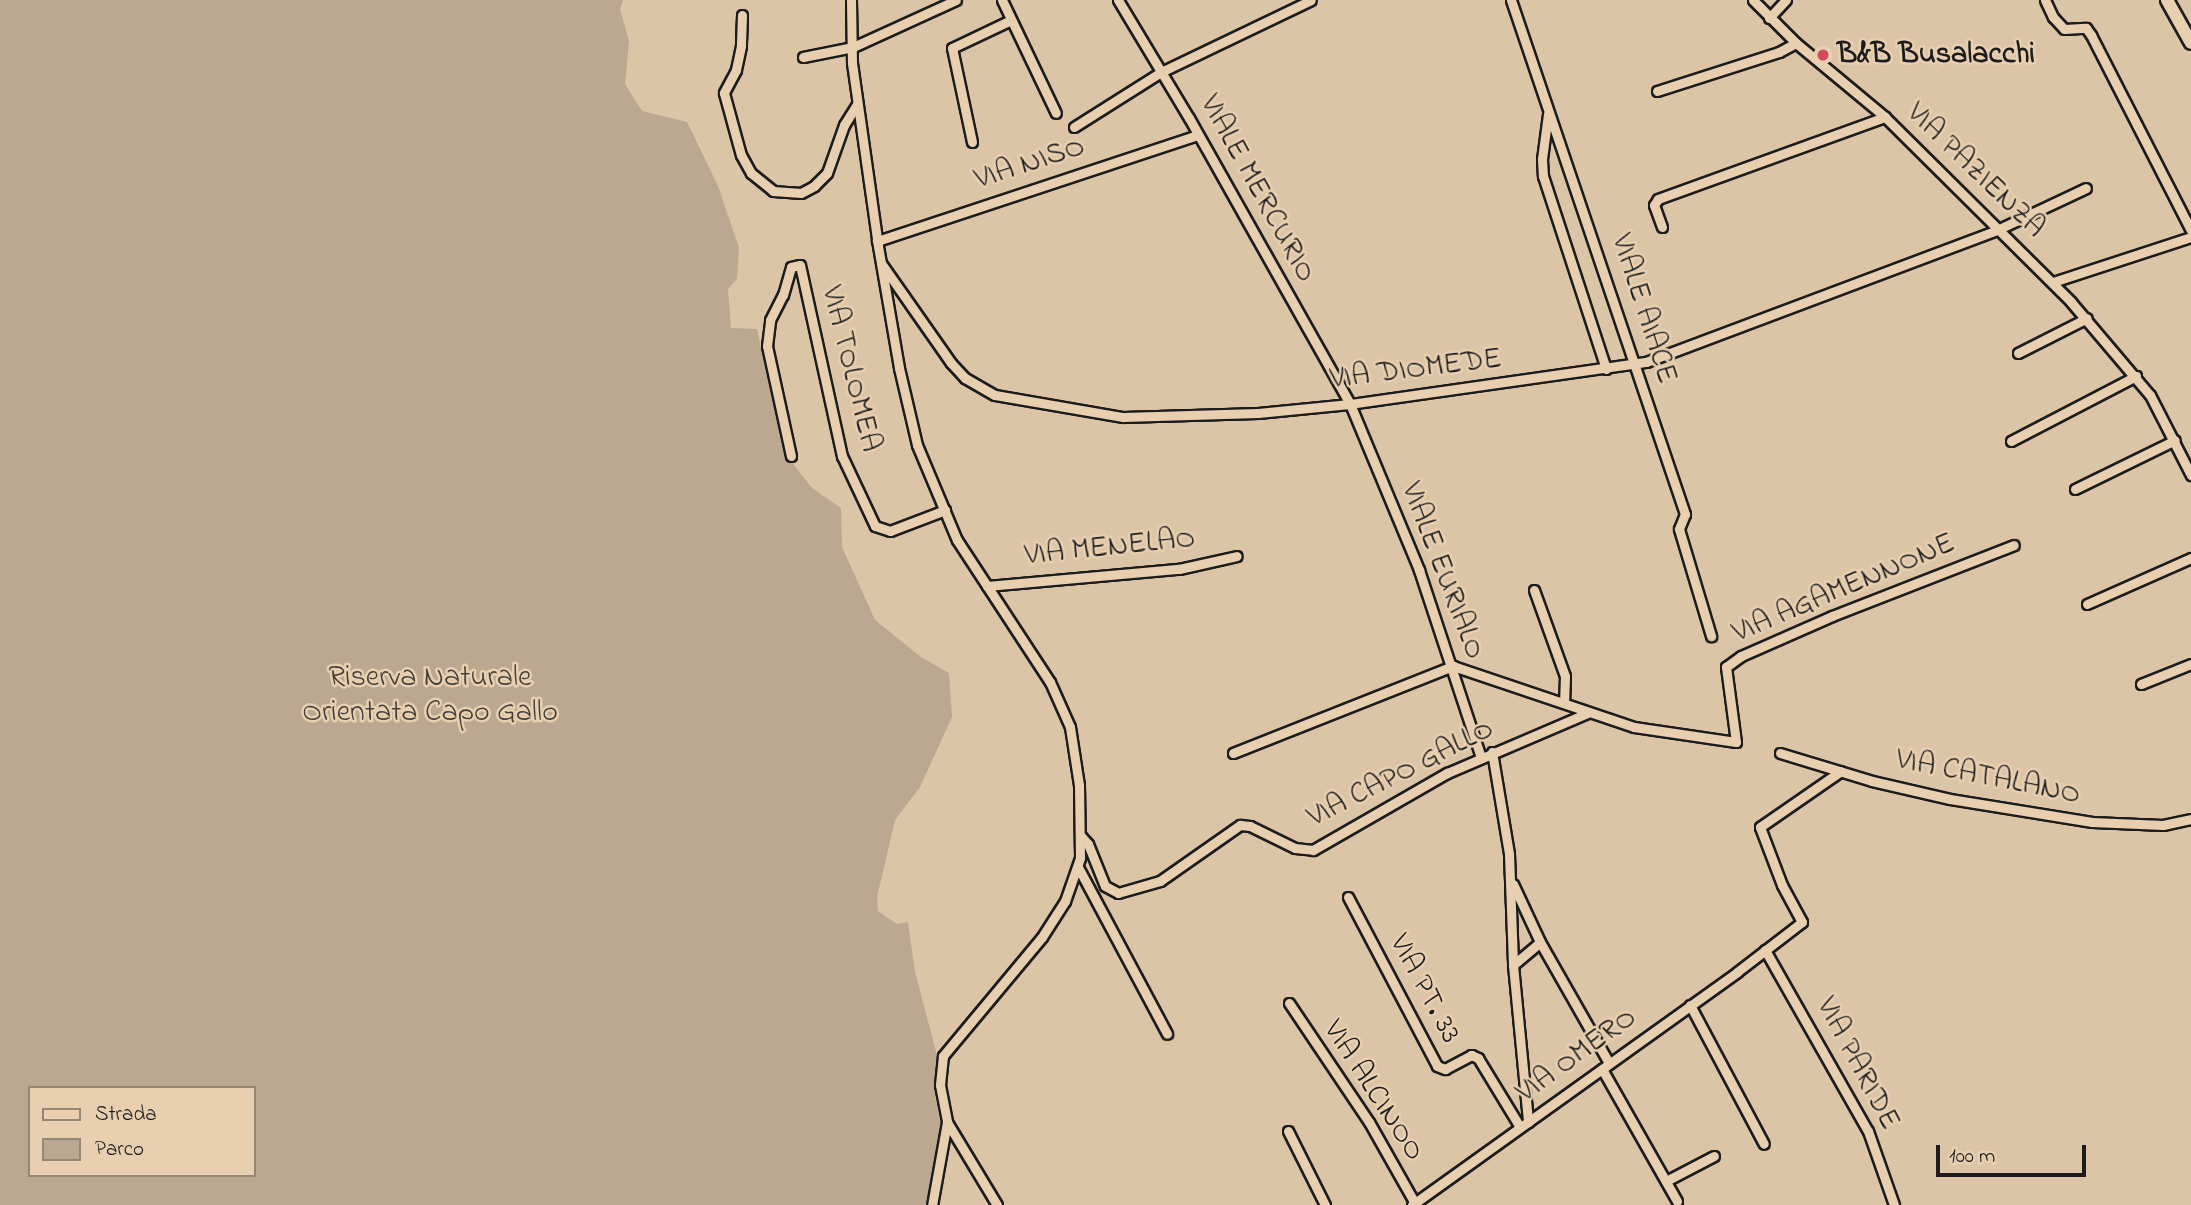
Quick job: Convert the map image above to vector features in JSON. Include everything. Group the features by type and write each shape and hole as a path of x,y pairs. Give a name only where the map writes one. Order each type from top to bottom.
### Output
{"main road":[{"path":"2166,0 2191,43"}],"street":[{"name":"VIA TOLOMEA","path":"851,0 857,104 877,240 917,444 957,540 1050,681 1070,727 1079,785 1078,867"},
{"path":"803,57 853,47 956,0"},
{"path":"1002,0 1056,113"},
{"name":"VIALE MERCURIO","path":"1118,0 1198,135 1350,404"},
{"path":"1074,127 1161,72 1311,0"},
{"name":"VIALE AIACE","path":"1511,0 1685,514 1679,529 1711,636"},
{"name":"VIA PAZIENZA","path":"1753,0 1796,43 1885,117 2053,282 2191,237"},
{"path":"1769,18 1786,0"},
{"path":"2045,0 2053,18 2064,29 2086,28 2091,34 2191,230"},
{"path":"741,15 741,46 736,70 724,93 726,104 741,155 751,173 773,191 801,192 814,186 827,173 844,125 857,104"},
{"path":"972,142 952,48 1012,20"},
{"path":"1657,91 1779,52 1796,43"},
{"path":"1545,95 1549,124 1542,159 1544,176 1606,369"},
{"path":"1662,227 1654,205 1658,200 1885,117"},
{"name":"VIA NISO","path":"877,240 1198,135"},
{"name":"VIA DIOMEDE","path":"881,263 934,341 965,378 980,389 1009,400 1081,412 1135,417 1246,414 1350,404 1635,365 1998,229 2086,188"},
{"name":"VIA TOLOMEA","path":"791,456 767,346 770,320 783,295 791,267 800,265 842,456 875,526 890,531 945,510"},
{"path":"2053,282 2136,376 2175,440 2191,475"},
{"path":"2018,353 2087,318"},
{"path":"2011,441 2136,376"},
{"name":"VIALE EURIALO","path":"1350,404 1419,570 1481,757"},
{"path":"2075,489 2175,440"},
{"name":"VIA AGAMENNONE","path":"1588,713 1634,727 1736,742 1726,667 1741,656 1821,620 2014,545"},
{"name":"VIA MENELAO","path":"987,586 1178,569 1237,556"},
{"path":"2087,604 2191,558"},
{"path":"1534,590 1565,676 1564,703"},
{"path":"2141,684 2191,664"},
{"path":"1233,753 1453,666 1588,713"},
{"name":"VIA CAPO GALLO","path":"1080,835 1088,844 1105,886 1118,893 1130,892 1160,881 1240,825 1250,826 1295,848 1313,850 1447,773 1588,713"},
{"path":"1492,752 1514,889 1677,1201"},
{"name":"VIA CATALANO","path":"1780,753 1950,799 2092,822 2163,825 2191,819"},
{"name":"VIA OMERO","path":"1414,1204 1802,922 1782,885 1760,827 1841,771"},
{"path":"1509,854 1513,965 1524,1125"},
{"path":"1078,867 1167,1034"},
{"path":"997,1205 947,1122 940,1085 943,1056 1042,937 1065,901 1078,867"},
{"name":"VIA PT. 33","path":"1348,897 1437,1066 1445,1069 1471,1055 1478,1058 1524,1125"},
{"path":"1513,965 1540,942"},
{"name":"VIA PARIDE","path":"1767,948 1868,1131 1894,1205"},
{"name":"VIA ALCINOO","path":"1289,1003 1369,1122 1414,1204"},
{"path":"1690,1005 1764,1144"},
{"path":"932,1205 947,1122"},
{"path":"1288,1131 1325,1205"},
{"path":"1666,1181 1714,1156"}],"green space":[{"name":"Riserva Naturale Orientata Capo Gallo","path":"0,0 623,0 620,9 629,41 625,84 642,111 687,122 718,186 739,248 737,279 728,289 731,328 757,329 783,451 812,488 841,508 842,547 875,620 921,657 949,673 952,717 920,787 895,820 877,897 878,911 897,924 908,922 915,972 938,1059 934,1090 941,1128 934,1181 925,1205 0,1205"}],"place":[{"name":"B&B Busalacchi","path":"1823,55"}]}
